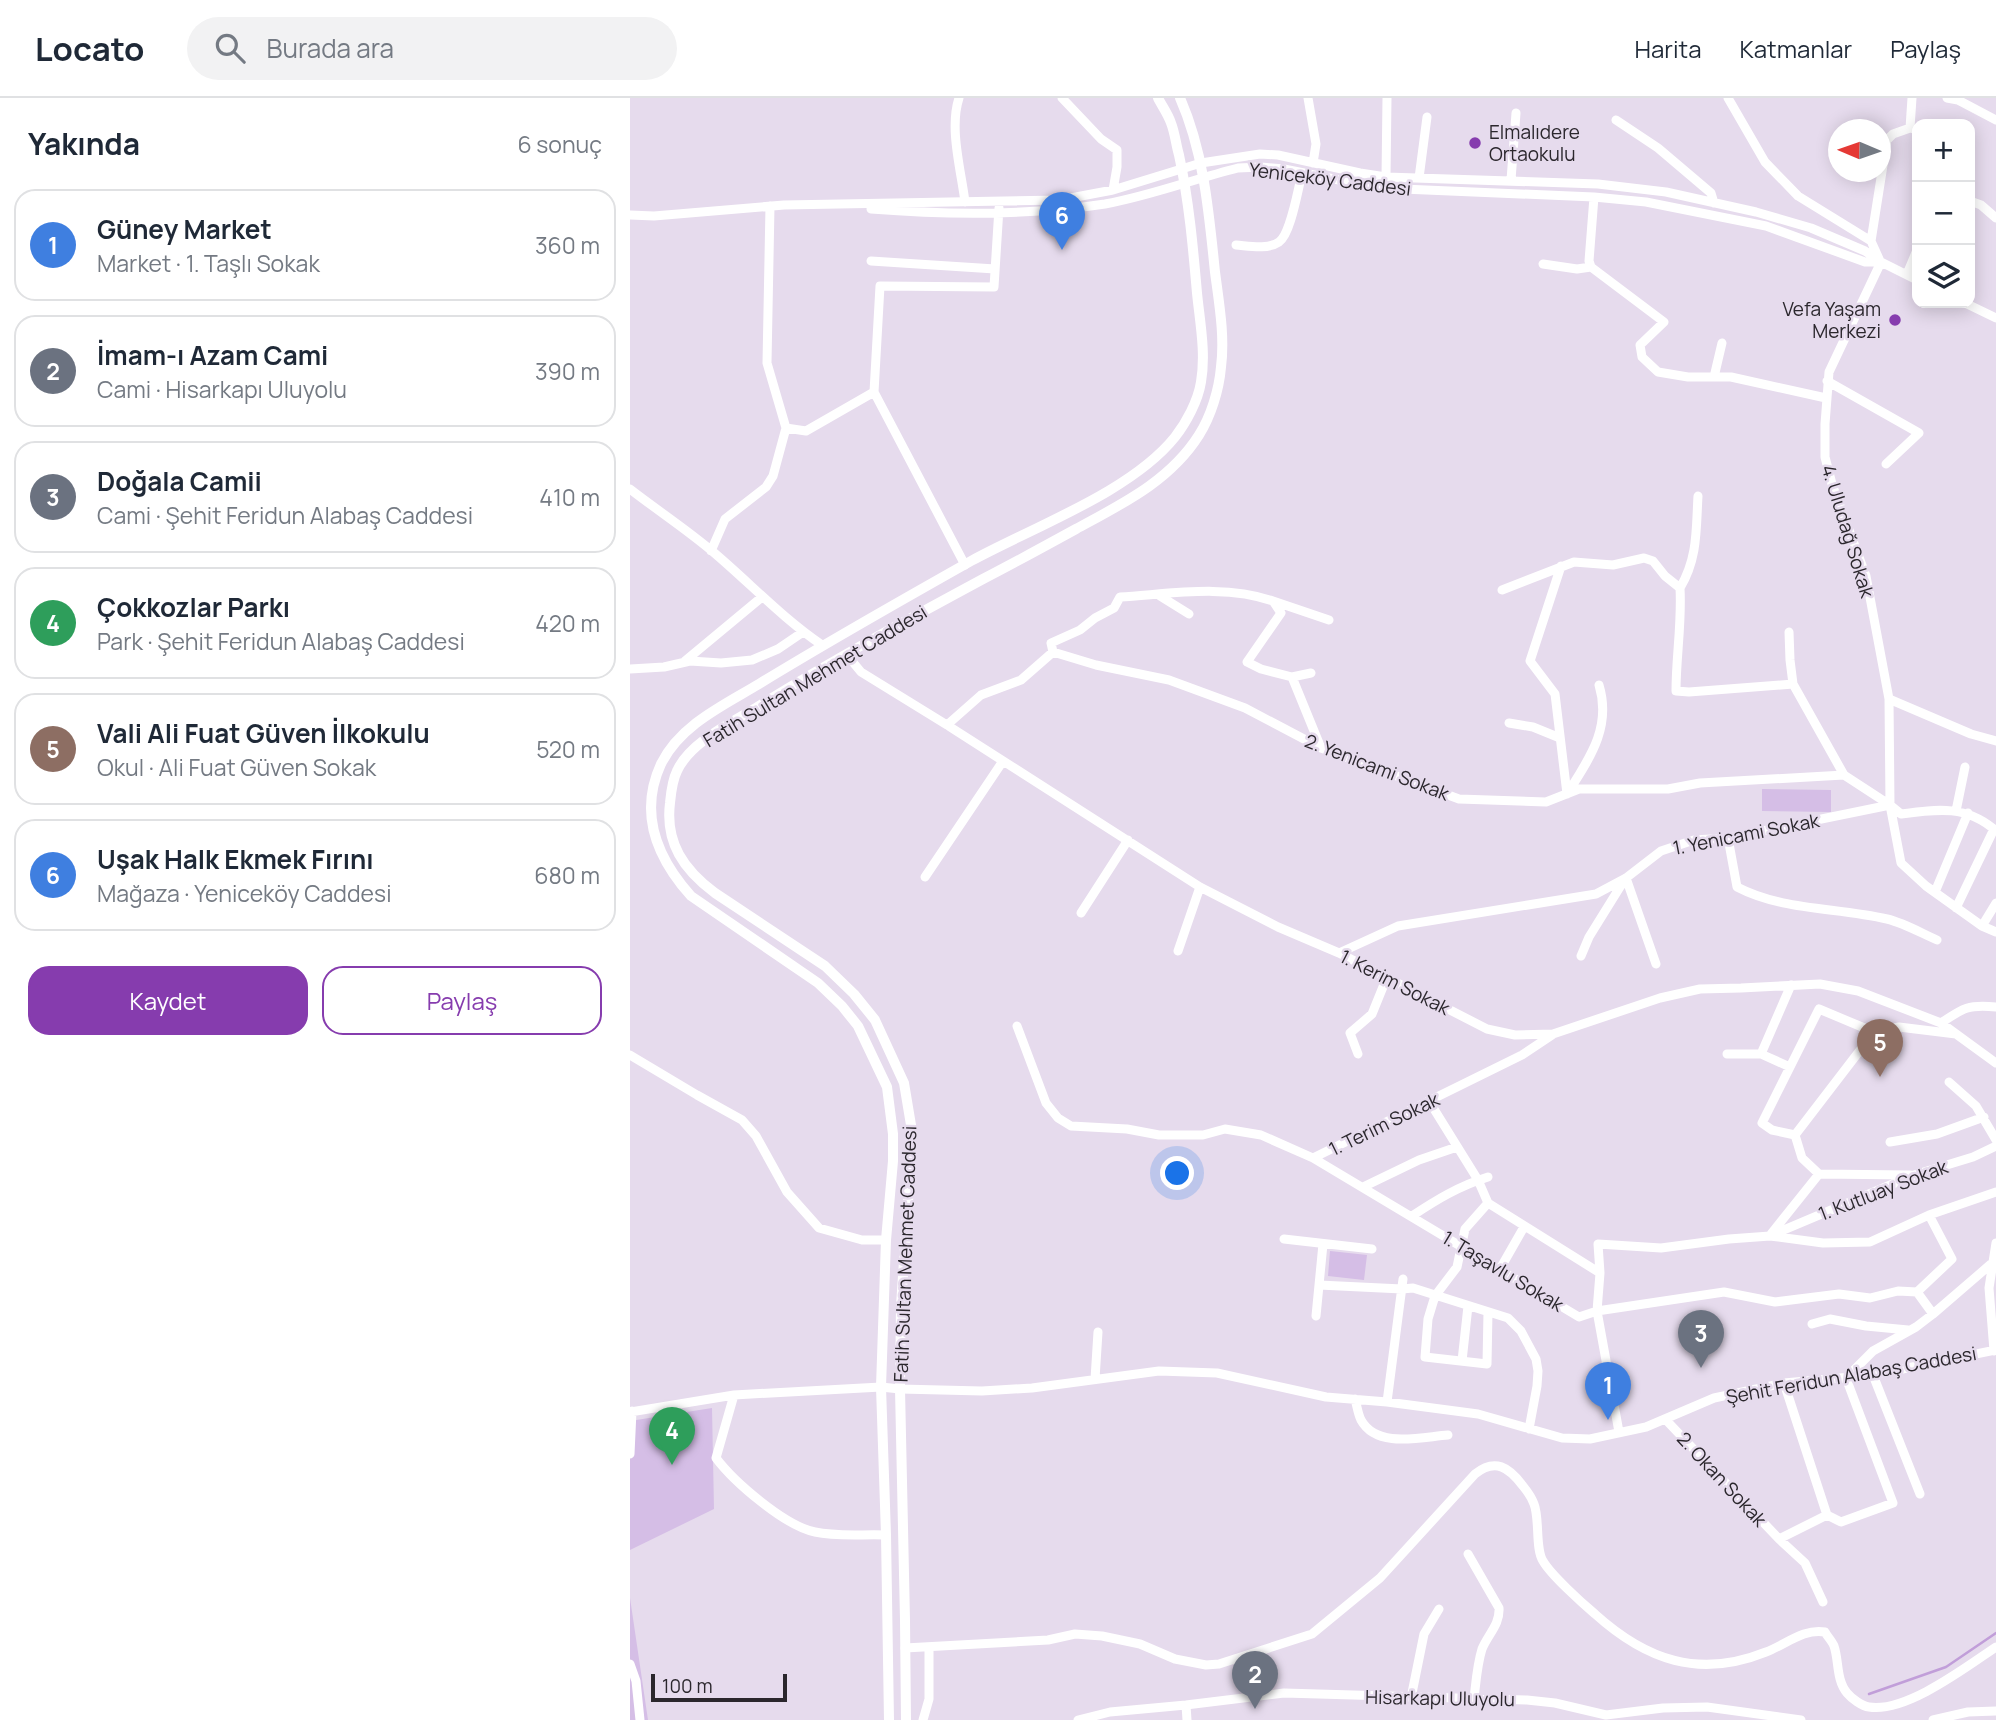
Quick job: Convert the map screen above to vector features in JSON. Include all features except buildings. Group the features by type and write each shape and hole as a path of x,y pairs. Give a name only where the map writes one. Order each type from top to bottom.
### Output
{"main road":[{"name":"Fatih Sultan Mehmet Caddesi","path":"889,1720 881,1387 886,1240 893,1161 891,1109 887,1087 858,1026 842,1006 818,983 691,896 680,884 663,860 652,826 653,789 662,763 677,741 698,722 822,645 965,565 1108,491 1159,454 1176,435 1191,411 1201,384 1203,354 1185,184 1171,123 1158,98"},
{"name":"Fatih Sultan Mehmet Caddesi","path":"906,1720 900,1389 901,1306 911,1125 904,1083 875,1020 854,994 825,966 694,875 680,857 668,824 671,788 676,771 689,754 706,739 779,693 921,612 1109,511 1156,482 1175,467 1187,452 1200,433 1210,410 1222,367 1220,316 1203,178 1194,136 1180,98"}],"street":[{"path":"959,98 955,110 955,131 965,202"},
{"path":"1062,98 1101,139 1117,150 1113,190"},
{"path":"1308,98 1316,144 1313,163"},
{"path":"1386,177 1387,98"},
{"path":"1728,98 1765,162 1798,196 1871,241 1881,262"},
{"path":"1912,98 1913,119"},
{"path":"1947,98 1958,100 1996,120"},
{"path":"1511,180 1516,113"},
{"path":"1419,178 1427,117"},
{"path":"1616,120 1658,148 1711,193 1714,203"},
{"path":"1871,241 1887,140 1893,134 1912,129"},
{"name":"Yeniceköy Caddesi","path":"856,204 1060,200 1113,190 1200,163 1260,154 1278,155 1386,177 1598,184 1653,191 1756,212 1811,228 1865,251 1912,276"},
{"name":"Yeniceköy Caddesi","path":"856,204 862,209 929,214 999,214 1107,203 1238,168 1261,167 1379,188 1594,197 1646,202 1766,226 1864,262 1881,262"},
{"path":"1236,245 1265,247 1281,241 1287,231 1302,174"},
{"path":"1551,182 1551,196"},
{"path":"1594,197 1589,261 1591,267 1664,322 1640,345 1642,357 1658,372 1688,377 1731,377 1826,398"},
{"path":"965,565 874,392 880,286 995,287 999,202"},
{"path":"1975,203 1982,205 1996,218"},
{"path":"630,215 654,216 770,206 856,204"},
{"path":"711,551 725,519 766,487 774,476 786,428 767,363 770,206"},
{"path":"871,261 995,269"},
{"name":"4. Uludağ Sokak","path":"1881,262 1829,372 1825,457 1832,484 1866,576 1889,699 1890,805 1898,850 1902,863 1910,873 1935,892"},
{"path":"1907,274 1912,262"},
{"path":"1543,264 1577,269 1591,267"},
{"path":"1975,308 1996,318"},
{"path":"1714,377 1722,343"},
{"path":"1827,381 1919,433 1886,464"},
{"path":"786,428 806,431 874,392"},
{"path":"630,489 711,551 803,632 822,645"},
{"path":"1698,496 1693,559 1690,572 1680,588 1681,621 1676,691 1793,684"},
{"path":"1502,590 1574,562 1613,565 1644,558 1653,561 1665,576 1680,588"},
{"path":"1561,566 1530,661 1555,694 1567,794"},
{"path":"947,725 981,695 1021,680 1053,652 1051,643 1080,630 1114,608 1120,597 1243,593 1329,620"},
{"path":"1158,595 1189,614"},
{"path":"684,663 762,597"},
{"path":"1273,601 1281,613 1247,662 1261,669 1292,677 1311,673"},
{"path":"630,669 664,667 690,661 729,663 752,660 778,649 803,632"},
{"path":"1789,632 1793,684 1844,775 1890,805"},
{"name":"2. Yenicami Sokak","path":"1053,652 1096,666 1169,680 1245,708 1321,748 1459,799 1546,802 1579,789 1668,789 1700,783 1844,775"},
{"name":"1. Kerim Sokak","path":"847,655 861,672 1200,887 1279,927 1339,953 1487,1029 1515,1035 1553,1034 1660,998 1700,989 1820,984 1858,991 1941,1023 1996,1063"},
{"path":"1292,677 1321,748"},
{"path":"1567,794 1590,758 1601,730 1603,699 1599,685"},
{"path":"1889,699 1971,734 1996,741"},
{"path":"1509,723 1533,727 1560,738"},
{"path":"925,877 1003,761"},
{"path":"1956,811 1965,767"},
{"name":"1. Yenicami Sokak","path":"1339,953 1398,926 1596,894 1626,878 1661,851 1693,840 1728,838 1890,805 1901,814 1933,809 1968,813 1995,830"},
{"path":"1968,813 1935,892 1982,926 1996,932"},
{"path":"1956,908 1995,830"},
{"path":"1728,838 1737,887 1751,895 1784,903 1888,919 1937,940"},
{"path":"1081,913 1128,840"},
{"path":"1581,956 1626,878"},
{"path":"1626,878 1656,964"},
{"path":"1178,951 1200,887"},
{"path":"1982,926 1996,903"},
{"path":"1358,1054 1350,1033 1372,1014 1387,977"},
{"path":"1761,1054 1791,985"},
{"path":"1941,1023 1962,1009 1978,1005 1996,1007"},
{"path":"1795,1135 1772,1130 1762,1123 1819,1009 1874,1032 1899,1027 1958,1034"},
{"name":"1. Terim Sokak","path":"1017,1026 1046,1103 1058,1118 1071,1126 1126,1129 1159,1135 1203,1135 1225,1129 1261,1135 1313,1158 1522,1055 1553,1034"},
{"path":"1795,1135 1874,1032"},
{"path":"1727,1054 1761,1054 1790,1066"},
{"path":"630,1055 742,1119 756,1136 787,1192 819,1228 862,1240 886,1240"},
{"path":"1949,1082 1976,1105 1996,1140"},
{"path":"1429,1101 1478,1180 1488,1203 1600,1273"},
{"path":"1890,1142 1937,1134 1984,1117"},
{"path":"1795,1135 1802,1158 1819,1174 1914,1175"},
{"name":"1. Kutluay Sokak","path":"1770,1236 1914,1175 1973,1157 1996,1146"},
{"path":"1363,1188 1419,1160 1457,1147"},
{"name":"1. Taşavlu Sokak","path":"1313,1158 1579,1317 1597,1311 1724,1292 1775,1302 1839,1294 1870,1298 1898,1291 1917,1292"},
{"path":"1770,1236 1819,1174"},
{"path":"1412,1216 1446,1194 1488,1177"},
{"path":"1619,1432 1597,1311 1600,1273 1598,1244 1661,1248 1770,1236 1823,1243 1870,1242 1928,1215 1996,1192"},
{"path":"1488,1203 1465,1229 1457,1267 1435,1296 1428,1319 1425,1357 1487,1364 1488,1312"},
{"path":"1928,1215 1952,1259 1917,1292 1933,1314"},
{"path":"1500,1269 1524,1227"},
{"path":"1284,1240 1371,1249"},
{"path":"1995,1350 1989,1288 1996,1243"},
{"path":"1316,1316 1323,1244"},
{"path":"1846,1378 1873,1351 1933,1314 1991,1264"},
{"path":"1387,1402 1403,1279"},
{"path":"1319,1284 1413,1288 1508,1318 1521,1331 1536,1359 1537,1386 1529,1429"},
{"path":"1462,1362 1468,1306"},
{"path":"1812,1324 1830,1319 1910,1330"},
{"path":"1095,1379 1098,1332"},
{"name":"Şehit Feridun Alabaş Caddesi","path":"631,1411 734,1395 881,1387 1007,1390 1159,1371 1217,1373 1326,1397 1478,1414 1562,1438 1590,1439 1646,1427 1714,1398 1784,1382 1873,1375 1995,1350"},
{"path":"1873,1375 1920,1494"},
{"name":"2. Okan Sokak","path":"1666,1420 1779,1539 1828,1516 1841,1522 1893,1503 1846,1378"},
{"path":"1784,1382 1828,1516"},
{"path":"734,1395 716,1458 723,1467 761,1501 796,1527 817,1533 886,1535"},
{"path":"1355,1399 1360,1419 1369,1430 1379,1436 1394,1439 1448,1435"},
{"path":"630,1454 631,1411"},
{"path":"905,1648 1048,1640 1075,1634 1102,1636 1140,1644 1175,1659 1206,1665 1232,1660 1312,1634 1380,1578 1485,1466 1506,1468 1511,1472 1535,1505 1542,1560 1595,1615 1625,1638 1651,1653 1679,1663 1710,1665 1733,1662 1765,1653 1815,1630 1825,1632 1833,1645 1845,1691 1854,1700 1868,1707 1887,1706 1912,1698 1941,1684 1996,1647"},
{"path":"1779,1539 1805,1563 1823,1602"},
{"path":"1468,1554 1499,1608 1496,1627 1483,1647 1474,1699"},
{"path":"1411,1698 1424,1634 1439,1609"},
{"path":"923,1720 929,1699 929,1647"},
{"path":"630,1664 636,1681 640,1720"},
{"name":"Hisarkapı Uluyolu","path":"1078,1720 1110,1712 1284,1693 1527,1700 1555,1703 1606,1715 1637,1716 1663,1708 1707,1707 1801,1720"},
{"path":"1186,1705 1187,1720"},
{"path":"1933,1720 1968,1712 1996,1711"}],"shaded area":[{"path":"1762,789 1831,790 1831,812 1762,811"},
{"path":"1330,1251 1367,1255 1364,1280 1328,1276"},
{"path":"712,1408 714,1509 630,1550 630,1421"},
{"path":"630,1598 648,1720 630,1720"}],"waterway":[{"path":"1869,1694 1946,1667 1996,1633"}],"place":[{"name":"Elmalıdere Ortaokulu","path":"1475,143"},
{"name":"Uşak Halk Ekmek Fırını","path":"1062,250"},
{"name":"Vefa Yaşam Merkezi","path":"1895,320"},
{"name":"Vali Ali Fuat Güven İlkokulu","path":"1880,1077"},
{"name":"Doğala Camii","path":"1701,1368"},
{"name":"Güney Market","path":"1608,1420"},
{"name":"Çokkozlar Parkı","path":"672,1465"},
{"name":"İmam-ı Azam Cami","path":"1255,1709"}]}
